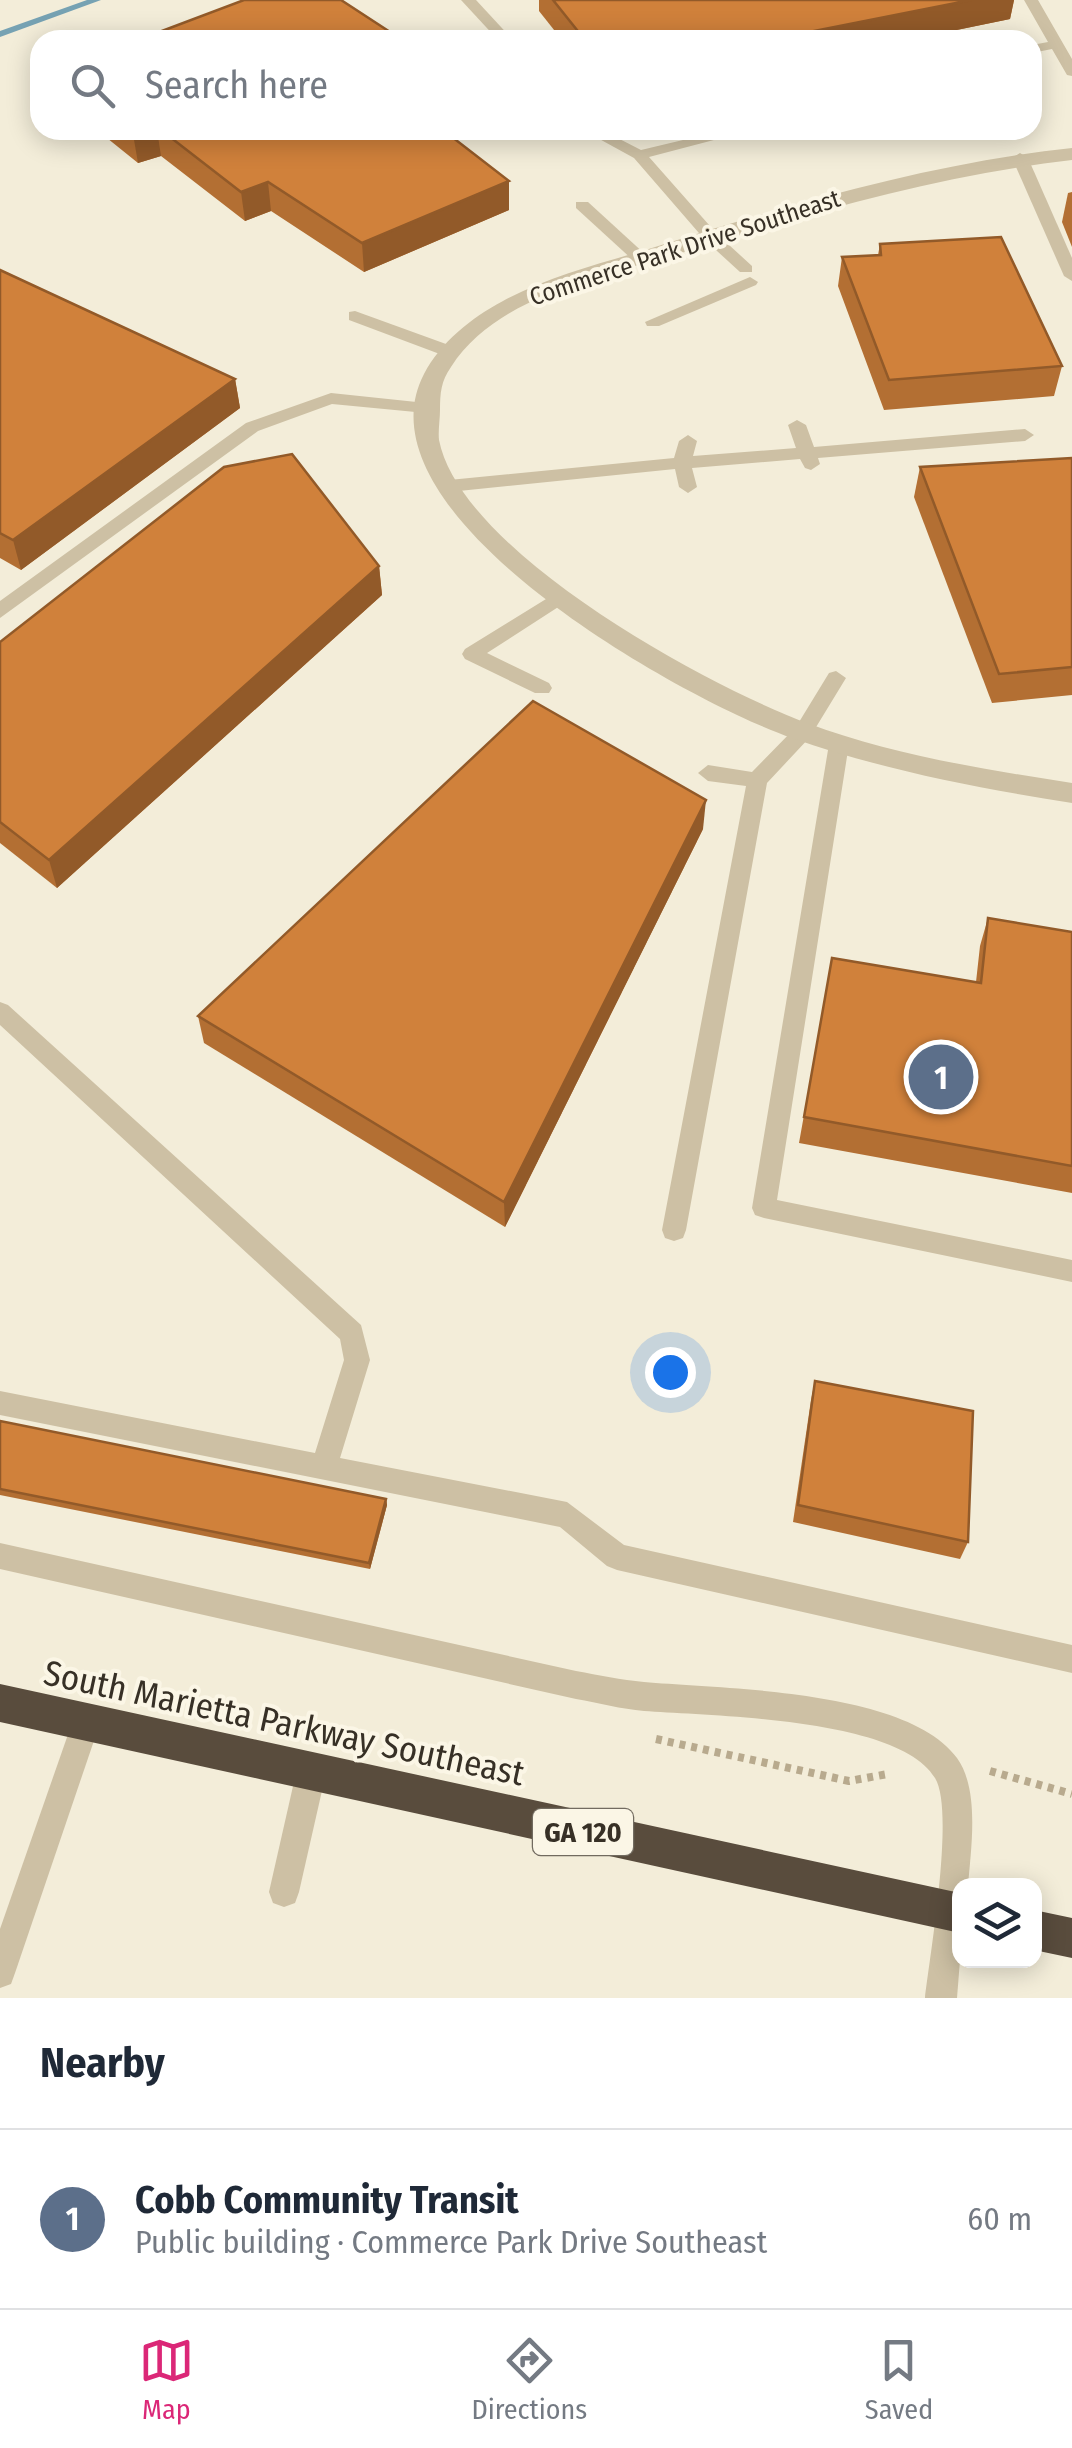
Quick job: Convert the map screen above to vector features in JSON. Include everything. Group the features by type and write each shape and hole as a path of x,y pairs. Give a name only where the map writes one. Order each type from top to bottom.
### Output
{"highway":[{"name":"South Marietta Parkway Southeast","path":"0,1704 952,1912"},
{"path":"1042,1932 1072,1938"}],"street":[{"name":"Commerce Park Drive Southeast","path":"426,408 428,392 450,352 489,318 520,301 710,237 930,174 1020,158 1072,154"},
{"path":"426,408 430,445 449,486 476,524 559,596 668,671 732,704 839,744 920,768 1072,793"}],"lane":[{"path":"468,0 496,30"},
{"path":"1031,0 1072,72"},
{"path":"1042,47 1057,44"},
{"path":"609,140 639,156 748,276 654,322"},
{"path":"639,156 704,140"},
{"path":"1020,158 1072,276"},
{"path":"582,205 641,259"},
{"path":"355,316 450,352"},
{"path":"0,611 252,427 331,398 426,408"},
{"path":"796,425 809,460"},
{"path":"449,486 682,463 809,460 1024,434"},
{"path":"688,441 682,463 688,487"},
{"path":"542,688 472,654 559,596"},
{"path":"674,1230 757,780 804,732 836,678"},
{"path":"839,744 764,1208 1072,1270"},
{"path":"708,773 757,780"},
{"path":"0,1011 352,1333 357,1360 324,1468"},
{"path":"0,1403 567,1516 617,1557 1072,1659"},
{"path":"0,1556 576,1685 650,1698 724,1698 876,1724 927,1746 949,1771 957,1841 955,1878"},
{"path":"0,1972 86,1723"},
{"path":"284,1892 311,1774"},
{"path":"941,1998 952,1925"}],"building":[{"path":"244,0 341,0 387,30 164,30"},
{"path":"553,0 971,0 819,30 577,30"},
{"path":"174,140 456,140 509,181 362,243 268,182 241,192"},
{"path":"1001,237 1062,366 889,380 842,257 881,255 880,244"},
{"path":"0,270 235,379 13,540 0,533"},
{"path":"292,454 379,566 49,860 0,822 0,642 224,467"},
{"path":"1072,458 1072,667 999,674 920,467"},
{"path":"533,701 706,800 504,1202 198,1016"},
{"path":"988,918 1072,932 1072,1166 804,1117 832,958 981,983"},
{"path":"815,1381 973,1411 968,1542 798,1505"},
{"path":"0,1421 386,1499 369,1563 0,1489"}],"waterway":[{"path":"0,34 96,0"}],"place":[{"name":"Cobb Community Transit","path":"941,1077"}]}
